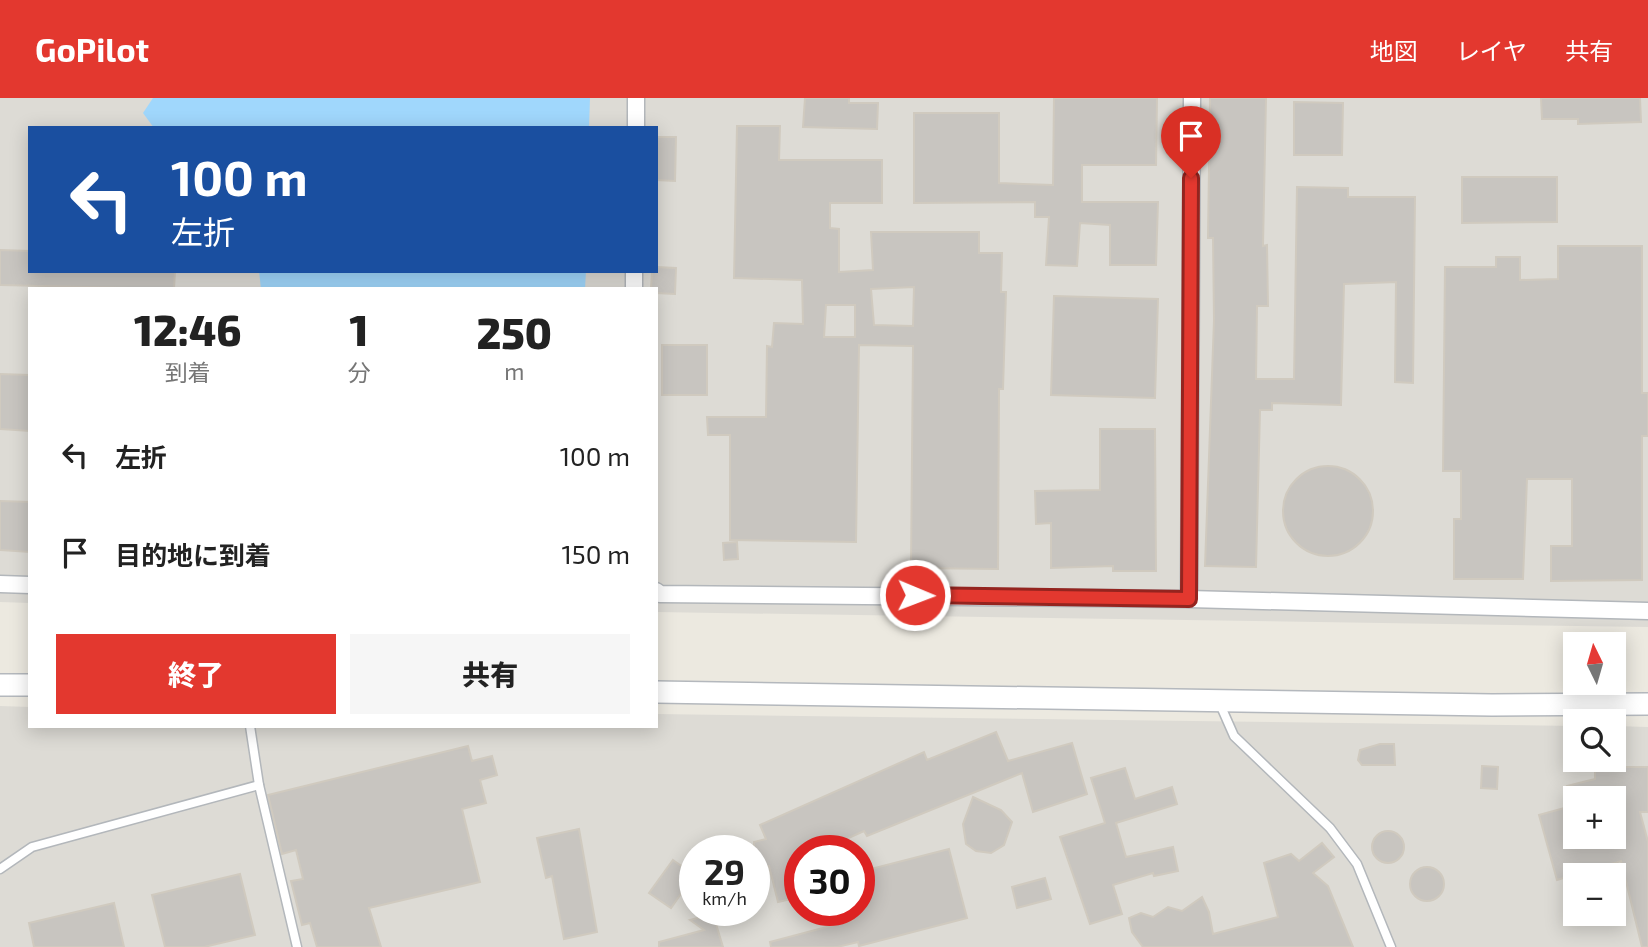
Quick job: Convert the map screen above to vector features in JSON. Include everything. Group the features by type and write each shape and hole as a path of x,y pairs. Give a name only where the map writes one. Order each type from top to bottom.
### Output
{"street":[{"path":"636,98 636,126"},
{"path":"1189,599 1192,98"},
{"path":"0,584 28,585"},
{"path":"658,592 1189,599 1648,611"},
{"path":"0,685 28,685"},
{"path":"658,692 1648,705"}],"lane":[{"path":"1218,701 1234,736 1330,828 1357,863 1391,947"},
{"path":"250,728 258,785 297,947"},
{"path":"0,869 32,846 258,785"}],"shaded area":[{"path":"0,98 1648,98 1648,627 658,612 658,287 28,287 28,603 0,602"},
{"path":"0,706 28,707 28,728 658,728 658,714 1563,726 1563,772 1626,772 1626,726 1648,727 1648,947 0,947"}],"water":[{"path":"153,98 590,98 589,126 153,126 143,113"},
{"path":"259,273 586,273 585,287 261,287"}],"building":[{"path":"805,98 849,98 849,103 878,103 877,129 803,127"},
{"path":"1054,98 1157,98 1156,165 1082,165 1082,202 1158,202 1156,265 1110,265 1110,225 1080,223 1077,266 1046,265 1049,217 1035,217 1035,202 914,203 914,113 999,113 999,183 1053,185"},
{"path":"1210,98 1266,98 1263,246 1267,245 1268,306 1257,306 1256,379 1294,379 1297,187 1348,188 1348,197 1415,197 1413,383 1395,382 1396,282 1344,284 1341,405 1272,403 1272,410 1260,410 1256,567 1205,566 1214,320 1213,238 1208,238"},
{"path":"1541,98 1640,98 1641,122 1578,124 1578,119 1542,119"},
{"path":"1294,102 1343,103 1342,155 1294,155"},
{"path":"737,126 780,126 779,160 882,160 882,203 830,203 830,228 839,229 839,272 873,270 871,232 979,232 979,253 1002,253 1001,292 1006,292 1003,389 999,389 998,569 911,568 913,346 859,345 856,542 730,540 730,435 708,435 707,417 766,417 767,346 772,347 774,323 803,324 802,280 734,278","holes":["914,287 913,326 874,325 871,289","826,305 855,305 855,337 824,337"]},
{"path":"658,137 676,137 675,181 658,180"},
{"path":"1462,177 1557,177 1557,222 1462,223"},
{"path":"1558,246 1642,246 1642,393 1648,393 1648,436 1642,436 1642,580 1551,581 1551,546 1572,546 1572,479 1527,479 1523,579 1454,579 1454,519 1461,519 1461,471 1443,471 1445,267 1496,267 1496,257 1520,257 1520,280 1558,279"},
{"path":"0,250 28,251 28,273 175,273 174,287 0,285"},
{"path":"658,267 676,268 675,294 658,293 658,287 651,287 652,273 658,273"},
{"path":"1054,296 1158,299 1155,398 1051,395"},
{"path":"662,345 707,345 707,395 662,395"},
{"path":"0,374 28,375 28,431 0,429"},
{"path":"1100,429 1155,429 1156,571 1113,571 1113,566 1051,568 1051,523 1036,524 1035,491 1100,490"},
{"path":"1328,466 1345,469 1360,479 1370,494 1373,511 1370,528 1360,543 1345,553 1328,556 1311,553 1296,543 1286,528 1283,511 1286,494 1296,479 1311,469"},
{"path":"0,501 28,502 28,552 0,550"},
{"path":"737,542 738,559 724,560 723,543"},
{"path":"996,732 1008,761 1072,743 1087,794 1033,812 1022,773 869,835 864,831 855,835 784,835 784,901 778,902 770,870 770,835 764,835 760,825 924,752 927,760"},
{"path":"1380,744 1394,744 1395,765 1362,765 1358,760 1360,750"},
{"path":"468,746 472,761 492,756 497,775 480,780 486,803 462,809 480,882 369,908 381,947 317,947 310,923 302,925 291,881 303,879 296,850 282,854 268,795"},
{"path":"1482,766 1498,767 1497,789 1481,788"},
{"path":"1626,767 1648,767 1648,812 1640,812 1648,842 1648,947 1642,947 1626,881 1626,863 1563,863 1563,878 1557,880 1539,815 1563,808 1563,849 1626,849 1626,786 1567,786 1595,779 1595,772 1626,772"},
{"path":"1125,768 1135,799 1172,787 1177,804 1116,823 1126,857 1173,847 1178,871 1154,876 1153,873 1113,885 1122,914 1090,924 1060,837 1105,823 1091,778"},
{"path":"973,797 1001,810 1012,822 1004,845 991,853 976,851 966,844 963,824"},
{"path":"579,829 597,932 564,939 552,876 546,878 537,838"},
{"path":"1388,831 1399,836 1404,847 1399,858 1388,863 1377,858 1372,847 1377,836"},
{"path":"1322,843 1334,857 1313,873 1328,886 1353,947 1143,947 1132,932 1129,918 1141,913 1153,917 1168,907 1182,911 1202,897 1209,912 1213,934 1278,917 1264,863 1291,854 1299,861"},
{"path":"949,849 967,918 859,946 858,942 837,947 771,947 770,942 830,926 875,926 875,868"},
{"path":"673,860 679,864 679,897 671,908 649,893"},
{"path":"1427,867 1439,872 1444,884 1439,896 1427,901 1415,896 1410,884 1415,872"},
{"path":"240,874 255,935 204,947 165,947 152,895"},
{"path":"1045,878 1051,899 1017,908 1012,887"},
{"path":"114,903 124,947 34,947 29,923"},
{"path":"698,926 717,926 723,947 659,947 659,942 704,930"}],"route":[{"path":"915,595 1189,599 1191,178"}]}
